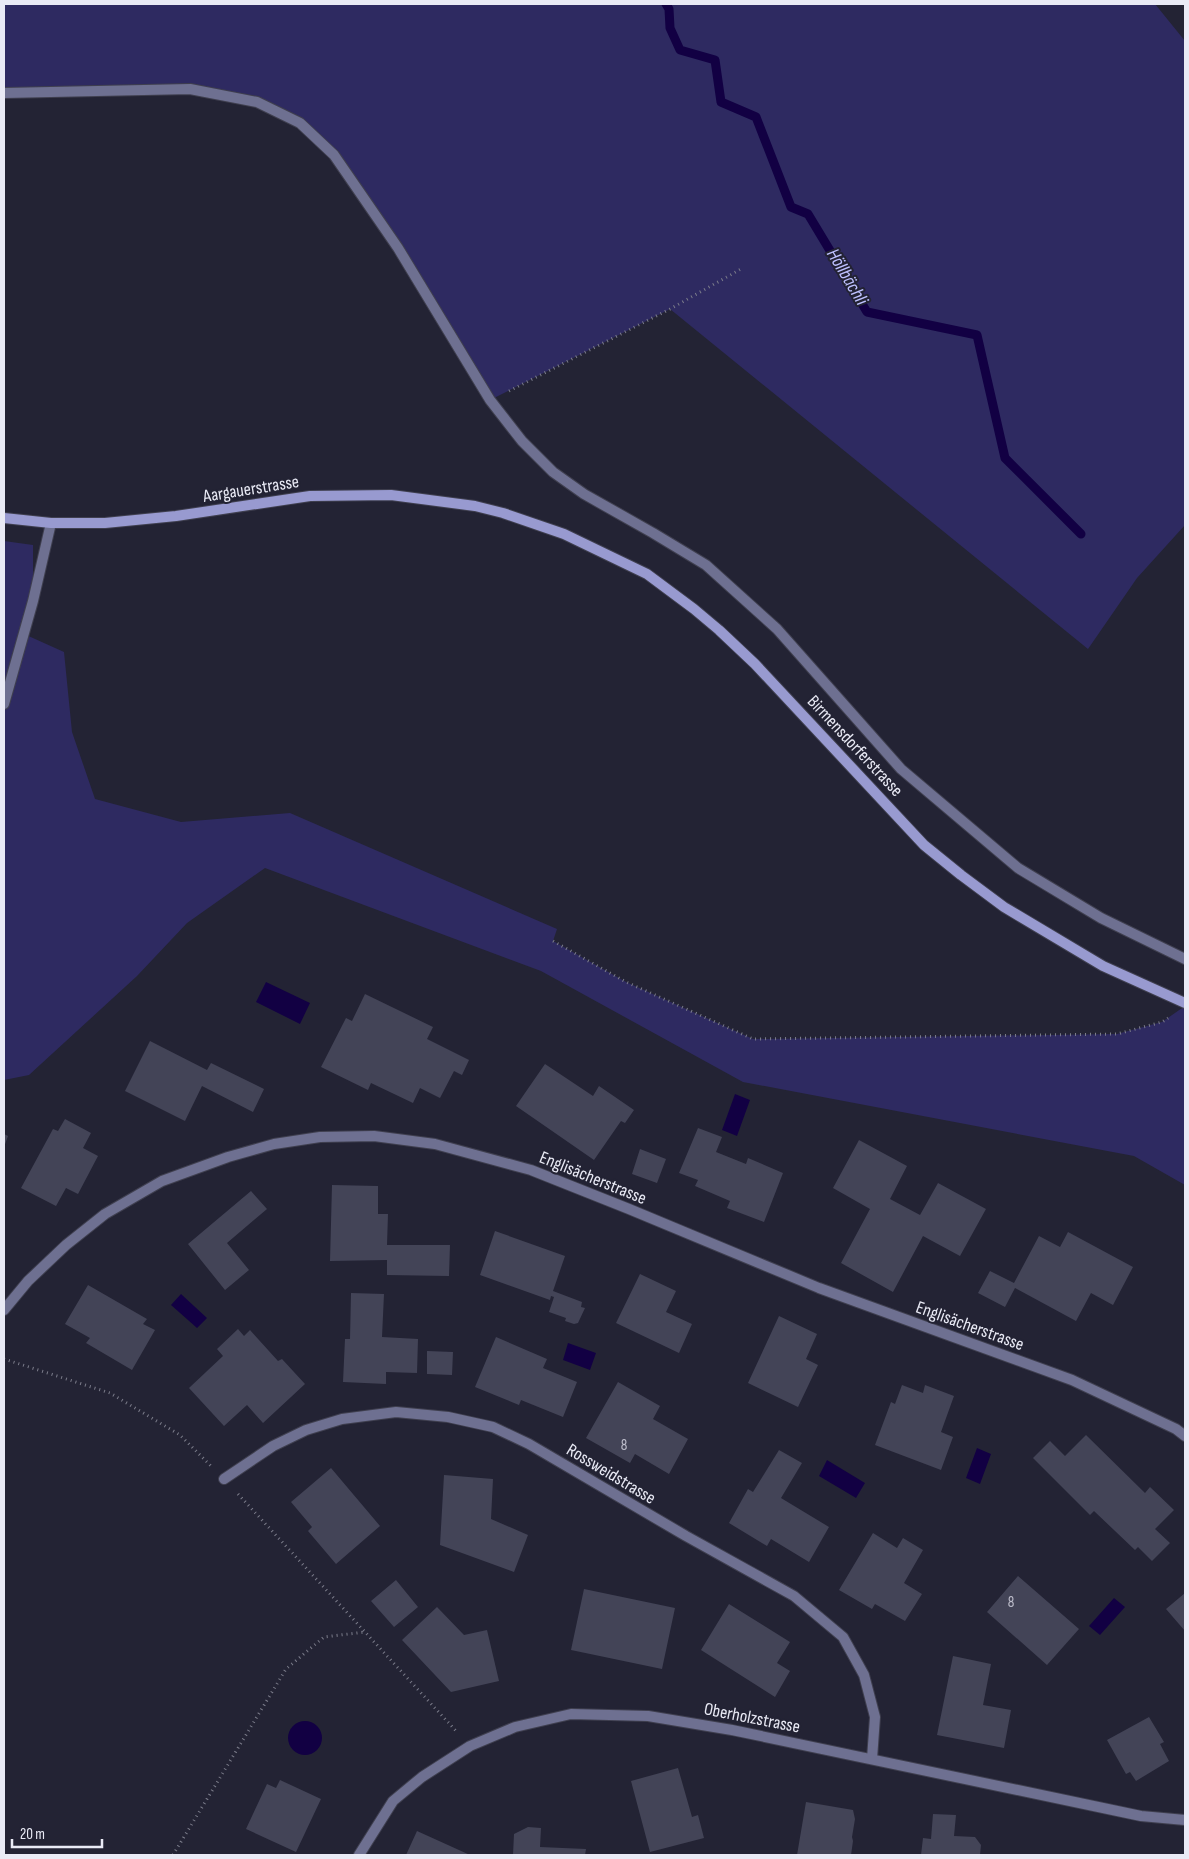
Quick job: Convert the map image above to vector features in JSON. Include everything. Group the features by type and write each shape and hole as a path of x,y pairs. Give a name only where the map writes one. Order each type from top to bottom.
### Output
{"main road":[{"name":"Aargauerstrasse","path":"4,518 51,522 105,523 176,516 310,496 358,494 391,494 441,500 503,513"},
{"name":"Birmensdorferstrasse","path":"503,513 564,534 647,574 694,609 756,664 924,845 1004,906 1102,966 1185,1003"}],"street":[{"path":"4,94 190,89 257,102 300,123 334,155 356,186 398,248 490,400 522,441 553,472 584,494 653,532 706,566 777,629 901,769 1018,868 1101,918 1185,958"},
{"path":"4,704 33,601 51,522"},
{"name":"Englisächerstrasse","path":"4,1310 28,1281 66,1245 105,1214 162,1181 228,1157 274,1144 320,1137 374,1136 435,1144 531,1170 819,1288 1072,1380 1176,1429 1185,1436"},
{"name":"Rossweidstrasse","path":"224,1479 273,1446 306,1430 342,1419 396,1412 448,1417 493,1427 529,1444 686,1536 794,1596 843,1637 864,1676 875,1717 872,1759"},
{"name":"Oberholzstrasse","path":"358,1855 393,1801 422,1777 470,1746 515,1727 571,1714 648,1716 732,1730 1141,1816 1185,1820"}],"path":[{"path":"490,400 670,309 741,268"},
{"path":"553,941 626,982 754,1038 1117,1034 1162,1022 1170,1017"},
{"path":"4,1359 110,1393 180,1435 224,1479 470,1746"},
{"path":"173,1855 286,1669 324,1637 365,1632"}],"shaded area":[{"path":"4,4 1155,4 1185,41 1185,525 1137,578 1088,649 670,309 490,400 334,155 300,123 257,102 190,89 4,93"},
{"path":"4,541 33,545 33,601 24,634 64,652 72,732 95,799 181,822 290,813 557,929 553,941 626,982 753,1039 1117,1034 1162,1022 1185,1006 1185,1185 1134,1156 743,1082 541,971 265,868 187,923 137,976 29,1075 4,1080"},
{"path":"266,982 310,1003 300,1024 256,1002"},
{"path":"735,1094 750,1100 737,1136 722,1130"},
{"path":"181,1294 207,1318 197,1328 171,1305"},
{"path":"568,1343 596,1353 590,1370 563,1360"},
{"path":"977,1448 991,1454 980,1484 966,1478"},
{"path":"827,1460 865,1483 856,1498 819,1476"},
{"path":"1114,1598 1125,1607 1100,1635 1089,1626"},
{"path":"305,1721 312,1722 317,1726 321,1731 321,1745 317,1750 312,1754 305,1755 298,1754 293,1750 289,1745 288,1738 289,1731 293,1726 298,1722"}],"building":[{"path":"365,994 433,1027 427,1039 469,1060 462,1075 454,1071 440,1098 420,1088 413,1103 371,1083 368,1090 321,1067 346,1018 352,1021"},
{"path":"150,1041 207,1070 211,1063 264,1089 253,1112 202,1086 185,1121 125,1091"},
{"path":"545,1064 593,1096 599,1086 634,1110 625,1123 621,1121 594,1160 516,1106"},
{"path":"65,1119 91,1133 83,1148 98,1156 78,1194 66,1188 56,1206 21,1188 53,1129 58,1131"},
{"path":"698,1128 722,1137 716,1152 746,1164 748,1158 783,1173 764,1222 727,1208 730,1201 695,1186 698,1180 679,1173"},
{"path":"4,1134 8,1136 4,1147"},
{"path":"859,1140 907,1166 890,1199 920,1215 938,1183 986,1209 960,1256 923,1236 893,1292 841,1263 870,1209 833,1188"},
{"path":"640,1149 666,1159 657,1183 632,1174"},
{"path":"332,1185 378,1186 378,1214 388,1214 387,1245 450,1245 449,1276 387,1275 387,1260 330,1261"},
{"path":"251,1191 267,1209 227,1243 249,1270 225,1290 188,1244"},
{"path":"495,1231 565,1256 553,1291 582,1302 581,1307 585,1308 578,1323 574,1324 565,1321 566,1318 549,1312 554,1297 551,1296 550,1300 480,1275"},
{"path":"1068,1232 1133,1267 1113,1305 1091,1293 1076,1321 1015,1288 1005,1307 978,1293 990,1271 1014,1283 1039,1236 1060,1247"},
{"path":"640,1274 676,1291 666,1312 692,1324 679,1353 616,1323"},
{"path":"88,1285 147,1319 143,1324 155,1330 132,1370 86,1343 90,1338 65,1324"},
{"path":"351,1293 384,1294 382,1337 418,1339 417,1373 386,1372 386,1384 343,1382 345,1339 350,1339"},
{"path":"779,1316 817,1334 806,1359 818,1365 798,1407 748,1383"},
{"path":"238,1329 244,1336 250,1330 278,1361 282,1359 305,1384 263,1423 247,1405 224,1426 189,1388 223,1356 217,1349"},
{"path":"496,1337 547,1359 543,1368 577,1382 563,1417 521,1400 519,1405 475,1387"},
{"path":"427,1351 453,1352 452,1375 427,1374"},
{"path":"618,1382 660,1406 653,1419 688,1439 669,1474 635,1454 630,1463 586,1438"},
{"path":"902,1385 923,1393 925,1385 954,1396 941,1432 953,1437 941,1470 875,1445 891,1402 895,1404"},
{"path":"1086,1435 1145,1493 1150,1487 1174,1510 1155,1529 1170,1543 1152,1561 1138,1547 1135,1550 1094,1511 1090,1515 1033,1458 1050,1441 1065,1456"},
{"path":"779,1450 802,1463 781,1498 829,1527 809,1562 771,1539 767,1546 729,1523 748,1489 753,1492"},
{"path":"331,1468 380,1526 336,1564 308,1531 312,1527 291,1502"},
{"path":"444,1475 493,1479 491,1519 528,1535 514,1572 440,1545"},
{"path":"873,1533 897,1548 903,1538 923,1550 904,1583 922,1594 905,1621 875,1604 872,1609 839,1590"},
{"path":"1018,1576 1079,1629 1047,1665 987,1612"},
{"path":"396,1580 418,1607 394,1627 371,1601"},
{"path":"584,1589 675,1608 662,1669 571,1650"},
{"path":"1185,1593 1185,1631 1166,1609"},
{"path":"729,1604 790,1642 777,1663 790,1671 775,1697 701,1650"},
{"path":"437,1607 464,1635 487,1630 499,1681 451,1692 402,1640"},
{"path":"953,1656 991,1664 983,1705 1011,1710 1004,1748 937,1735"},
{"path":"1149,1717 1164,1742 1160,1744 1169,1761 1136,1781 1130,1772 1126,1774 1107,1740"},
{"path":"678,1768 692,1817 698,1815 704,1838 650,1852 631,1781"},
{"path":"280,1780 321,1799 296,1852 246,1829 267,1784 276,1788"},
{"path":"806,1802 853,1810 855,1819 851,1855 797,1855"},
{"path":"933,1814 956,1815 954,1836 975,1837 981,1845 980,1855 921,1855 923,1838 931,1839"},
{"path":"528,1827 541,1828 540,1847 586,1849 585,1855 513,1855 514,1834"},
{"path":"417,1831 470,1855 406,1855"}],"waterway":[{"name":"Höllbächli","path":"666,4 669,9 670,28 680,50 715,60 721,102 756,117 791,207 808,214 867,312 977,335 1005,458 1081,534"}]}
